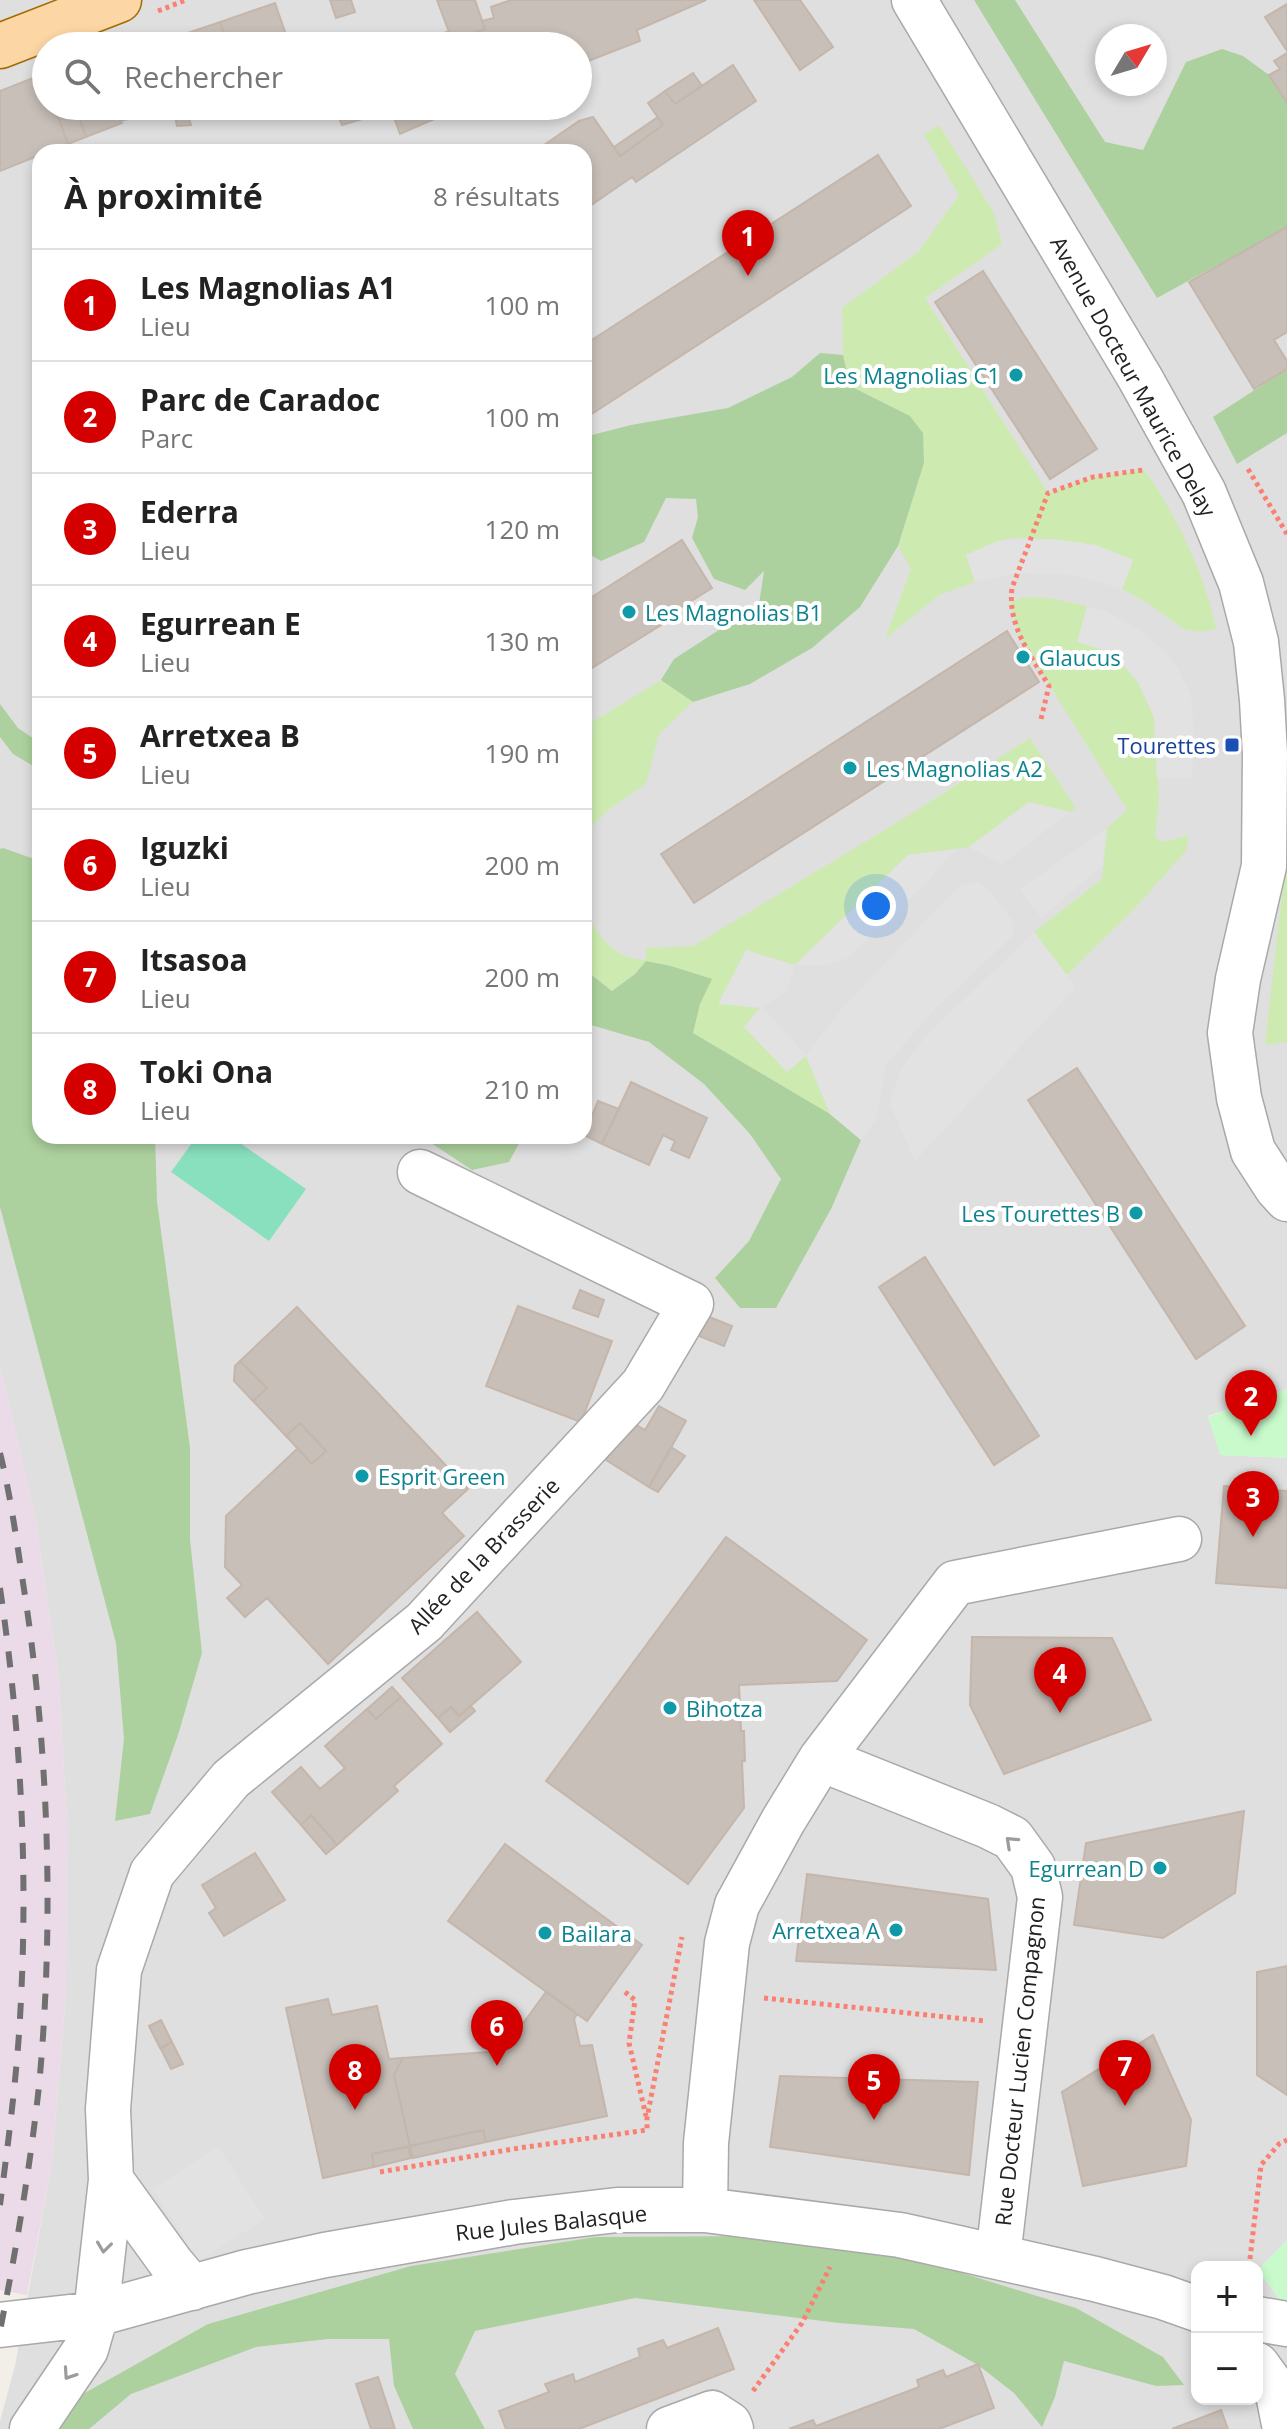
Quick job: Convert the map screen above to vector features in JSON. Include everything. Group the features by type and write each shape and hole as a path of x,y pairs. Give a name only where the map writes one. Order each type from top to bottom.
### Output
{"main road":[{"path":"36,32 119,0"},
{"path":"0,46 32,34"}],"street":[{"name":"Avenue Docteur Maurice Delay","path":"914,0 1140,378 1204,493 1241,583 1256,642 1262,700 1264,866 1238,979 1230,1033 1239,1098 1253,1151 1287,1199"},
{"name":"Allée de la Brasserie","path":"32,2429 86,2349 96,2314 111,2180 108,2109 119,1970 152,1873 231,1779 424,1622 643,1385 691,1304 420,1172"},
{"path":"705,2210 706,2143 727,1943 737,1905 821,1759 955,1583 1179,1539"},
{"name":"Rue Docteur Lucien Compagnon","path":"821,1759 1012,1838 1033,1867 1040,1897 998,2257"},
{"path":"111,2180 192,2288"},
{"name":"Rue Jules Balasque","path":"0,2325 96,2314 247,2272 325,2255 514,2222 617,2210 705,2210 900,2235 1095,2279 1191,2307"},
{"path":"1263,2320 1287,2324"},
{"path":"1263,2373 1278,2394 1285,2429"},
{"path":"669,2429 712,2413 730,2426"}],"path":[{"path":"1041,719 1049,686 1019,636 1010,602 1012,588 1048,493 1093,477 1151,468"},
{"path":"1248,469 1287,534"},
{"path":"380,2172 647,2130 680,1940 685,1930"},
{"path":"625,1992 635,2000 629,2043 647,2118"},
{"path":"758,1998 1026,2026"},
{"path":"1250,2261 1261,2165 1279,2144 1287,2140"},
{"path":"730,2426 802,2323 836,2255"}],"shaded area":[{"path":"0,0 1287,0 1287,1389 1208,1416 1221,1455 1287,1458 1287,2240 1263,2265 1263,2261 1191,2261 1191,2405 1263,2405 1263,2277 1287,2310 1287,2429 0,2429 15,2366 51,2168 66,1994 67,1822 58,1672 35,1518 0,1366"},
{"path":"1053,539 1096,545 1133,560 1122,589 1074,575 1018,573 975,582 966,555 998,541"},
{"path":"1087,606 1106,611 1141,631 1166,653 1178,669 1191,695 1194,735 1192,778 1157,778 1154,717 1138,682 1118,660 1101,649 1077,642"},
{"path":"1029,802 1070,812 1002,864 969,847"},
{"path":"1107,828 1103,865 1041,918 1020,889"},
{"path":"957,849 848,958 828,965 795,965 908,855"},
{"path":"979,882 1012,920 1014,935 934,1010 886,1065 876,1119 861,1140 830,1114 806,1056 787,1072 744,1027 761,1008 718,1004 746,950 795,965 787,991 762,1007 806,1055 843,1007 960,885"},
{"path":"1034,932 1076,987 915,1161 889,1102 901,1069 927,1035"},
{"path":"0,1366 35,1518 58,1672 67,1822 66,1994 51,2168 27,2295 0,2290"},
{"path":"218,2146 265,2219 199,2261 153,2189"}],"green space":[{"path":"974,0 1015,0 1105,142 1143,150 1186,62 1222,49 1243,56 1269,75 1287,103 1287,227 1157,298"},
{"path":"939,125 994,213 1002,244 925,298 1048,493 1093,477 1143,470 1147,474 1190,551 1203,581 1216,629 1200,632 1183,629 1122,589 1133,561 1064,542 1029,538 996,542 966,555 975,582 939,595 885,639 911,569 898,546 924,463 910,416 850,386 843,355 842,308 918,252 959,195 924,135"},
{"path":"820,353 843,355 850,386 910,416 923,433 924,463 898,546 860,607 812,648 750,684 693,702 661,680 674,659 759,604 764,571 745,590 714,579 692,538 698,517 696,499 666,498 644,542 601,561 592,556 592,435 728,408 792,377"},
{"path":"1287,369 1287,433 1237,464 1213,417"},
{"path":"1025,597 1050,598 1087,606 1078,642 1101,649 1118,660 1138,682 1154,717 1159,798 1155,837 1163,842 1189,835 1186,851 1135,908 1067,975 1034,932 1102,879 1107,828 1127,810 1019,636 1010,602"},
{"path":"661,680 693,702 659,734 646,784 608,810 593,825 592,722"},
{"path":"0,704 18,728 32,738 32,765 13,754 0,737"},
{"path":"1030,738 1076,808 1070,812 1029,802 969,847 908,855 795,965 744,1027 806,1055 830,1114 693,1033 700,1004 711,979 646,961 635,974 612,991 592,975 592,924 609,945 633,958 646,960 646,948 693,946"},
{"path":"0,849 32,858 32,1144 155,1144 157,1201 190,1448 190,1539 202,1653 150,1814 115,1821 124,1739 116,1643 0,1207"},
{"path":"1287,850 1287,1042 1265,1045"},
{"path":"646,961 712,979 700,1004 693,1033 830,1114 861,1140 831,1209 776,1308 740,1308 715,1278 749,1241 781,1179 750,1134 704,1084 649,1042 592,1025 592,975 612,991 635,974"},
{"path":"191,1144 241,1144 306,1189 269,1241 171,1172"},
{"path":"433,1144 519,1144 509,1162 472,1170"},
{"path":"1287,1389 1287,1458 1220,1455 1208,1417"},
{"path":"754,2236 894,2252 1076,2308 1163,2357 1184,2385 1156,2386 1064,2361 1055,2397 1042,2427 1014,2393 978,2365 914,2329 635,2298 475,2331 455,2374 485,2429 413,2429 394,2386 389,2339 328,2339 256,2347 131,2394 89,2429 57,2429 74,2399 208,2324 411,2266 595,2237"},
{"path":"1287,2240 1287,2310 1263,2277 1263,2265"}],"building":[{"path":"330,0 351,0 355,12 336,18"},
{"path":"437,0 475,0 485,29 449,32"},
{"path":"511,0 706,0 637,30 640,41 592,60 592,32 476,32 485,29 482,21 494,18 491,7"},
{"path":"754,0 800,0 833,47 800,70"},
{"path":"275,3 285,32 223,32 220,22"},
{"path":"1287,4 1287,51 1265,17"},
{"path":"220,22 223,32 190,32"},
{"path":"1287,53 1287,103 1269,75 1280,69 1274,61"},
{"path":"733,65 756,101 636,182 632,177 592,204 592,144 546,144 579,121 592,120 593,117 620,156 663,125 648,103 665,91 675,104"},
{"path":"693,73 702,86 675,104 665,91"},
{"path":"32,78 32,120 59,120 68,144 32,144 32,158 0,171 0,91"},
{"path":"658,117 663,125 620,156 614,147"},
{"path":"59,120 80,120 86,137 68,144"},
{"path":"80,120 121,120 122,123 86,137"},
{"path":"176,120 189,120 191,125 177,126"},
{"path":"340,120 359,120 342,125"},
{"path":"395,120 432,120 400,134"},
{"path":"878,155 911,206 592,414 592,340"},
{"path":"1287,227 1287,332 1274,340 1287,361 1287,369 1254,389 1189,282"},
{"name":"Les Magnolias C1","path":"983,271 1097,449 1050,479 935,302"},
{"name":"Les Magnolias B1","path":"682,540 712,588 658,622 661,625 592,668 592,597"},
{"name":"Les Magnolias A2","path":"1007,631 1039,682 694,903 661,854"},
{"name":"Les Tourettes B","path":"1077,1068 1245,1326 1196,1359 1028,1100"},
{"path":"631,1082 707,1118 689,1158 671,1150 675,1141 663,1135 649,1165 602,1144"},
{"path":"598,1101 619,1109 602,1144 592,1139 592,1116"},
{"path":"925,1257 1039,1436 994,1465 879,1287"},
{"path":"580,1290 604,1300 598,1317 573,1308"},
{"path":"518,1306 612,1341 581,1422 486,1386"},
{"name":"Esprit Green","path":"297,1307 468,1489 442,1513 464,1536 328,1664 267,1598 245,1617 227,1598 242,1585 225,1567 226,1516 298,1448 312,1464 326,1451 300,1423 286,1436 253,1401 267,1388 240,1361"},
{"path":"702,1314 732,1326 724,1346 694,1334"},
{"path":"240,1361 267,1388 253,1401 234,1381 235,1366"},
{"path":"659,1406 686,1421 649,1487 606,1460 630,1421 645,1430"},
{"path":"300,1423 326,1451 312,1464 286,1436"},
{"path":"671,1447 685,1456 658,1492 649,1487"},
{"path":"1224,1486 1287,1491 1287,1588 1216,1583"},
{"name":"Bihotza","path":"726,1537 867,1640 837,1681 739,1685 741,1731 744,1731 744,1808 688,1884 546,1781"},
{"path":"477,1612 521,1662 459,1716 451,1707 438,1718 402,1678"},
{"path":"972,1637 1112,1638 1151,1720 1004,1774 970,1705"},
{"path":"392,1687 401,1697 376,1719 367,1709"},
{"path":"401,1697 442,1744 394,1786 398,1791 337,1845 311,1815 301,1825 272,1792 301,1767 320,1789 345,1768 325,1746 367,1709 376,1719"},
{"path":"471,1706 475,1711 450,1732 438,1718 451,1707 459,1716"},
{"name":"Egurrean D","path":"1244,1811 1235,1893 1163,1938 1074,1925 1086,1843"},
{"path":"311,1815 337,1845 326,1854 301,1825"},
{"name":"Bailara","path":"505,1844 642,1945 587,2021 448,1921"},
{"path":"255,1853 285,1900 224,1936 209,1913 216,1908 202,1885"},
{"name":"Arretxea A","path":"807,1874 988,1899 996,1970 796,1961"},
{"path":"1287,1966 1287,2095 1257,2075 1257,1972"},
{"path":"546,1992 577,2014 574,2019 580,2046 592,2045 607,2116 486,2142 483,2130 410,2146 394,2075 403,2058 503,2051"},
{"path":"328,1999 332,2015 377,2006 389,2059 403,2058 394,2075 410,2146 372,2154 374,2167 323,2178 286,2008"},
{"path":"161,2020 172,2042 160,2048 149,2026"},
{"path":"1153,2035 1191,2120 1186,2166 1083,2186 1062,2092"},
{"path":"172,2042 183,2064 171,2069 161,2049"},
{"path":"780,2076 978,2082 969,2175 770,2147"},
{"path":"483,2130 486,2142 413,2158 410,2146"},
{"path":"408,2147 411,2158 374,2167 372,2154"},
{"path":"718,2328 734,2369 579,2429 506,2429 499,2411 549,2392 545,2384 573,2374 575,2382 640,2357 638,2349 663,2340 667,2348"},
{"path":"978,2364 994,2408 939,2429 789,2429 813,2420 816,2426 919,2387 917,2380 943,2370 946,2377"},
{"path":"378,2377 395,2429 371,2429 356,2384"},
{"path":"1221,2410 1228,2429 1172,2429"}],"railway":[{"path":"0,1453 34,1662 44,1783 48,1904 39,2086 22,2209 0,2331"},
{"path":"0,1588 13,1690 23,1845 23,1948 18,2051 0,2205"}],"place":[{"name":"Les Magnolias A1","path":"748,276"},
{"name":"Les Magnolias C1","path":"1016,375"},
{"name":"Les Magnolias B1","path":"629,612"},
{"name":"Glaucus","path":"1023,657"},
{"name":"Tourettes","path":"1232,745"},
{"name":"Les Magnolias A2","path":"850,768"},
{"name":"Les Tourettes B","path":"1136,1213"},
{"name":"Parc de Caradoc","path":"1251,1436"},
{"name":"Esprit Green","path":"362,1476"},
{"name":"Ederra","path":"1253,1537"},
{"name":"Bihotza","path":"670,1708"},
{"name":"Egurrean E","path":"1060,1713"},
{"name":"Egurrean D","path":"1160,1868"},
{"name":"Arretxea A","path":"896,1930"},
{"name":"Bailara","path":"545,1933"},
{"name":"Iguzki","path":"497,2066"},
{"name":"Itsasoa","path":"1125,2106"},
{"name":"Toki Ona","path":"355,2110"},
{"name":"Arretxea B","path":"874,2120"}]}
